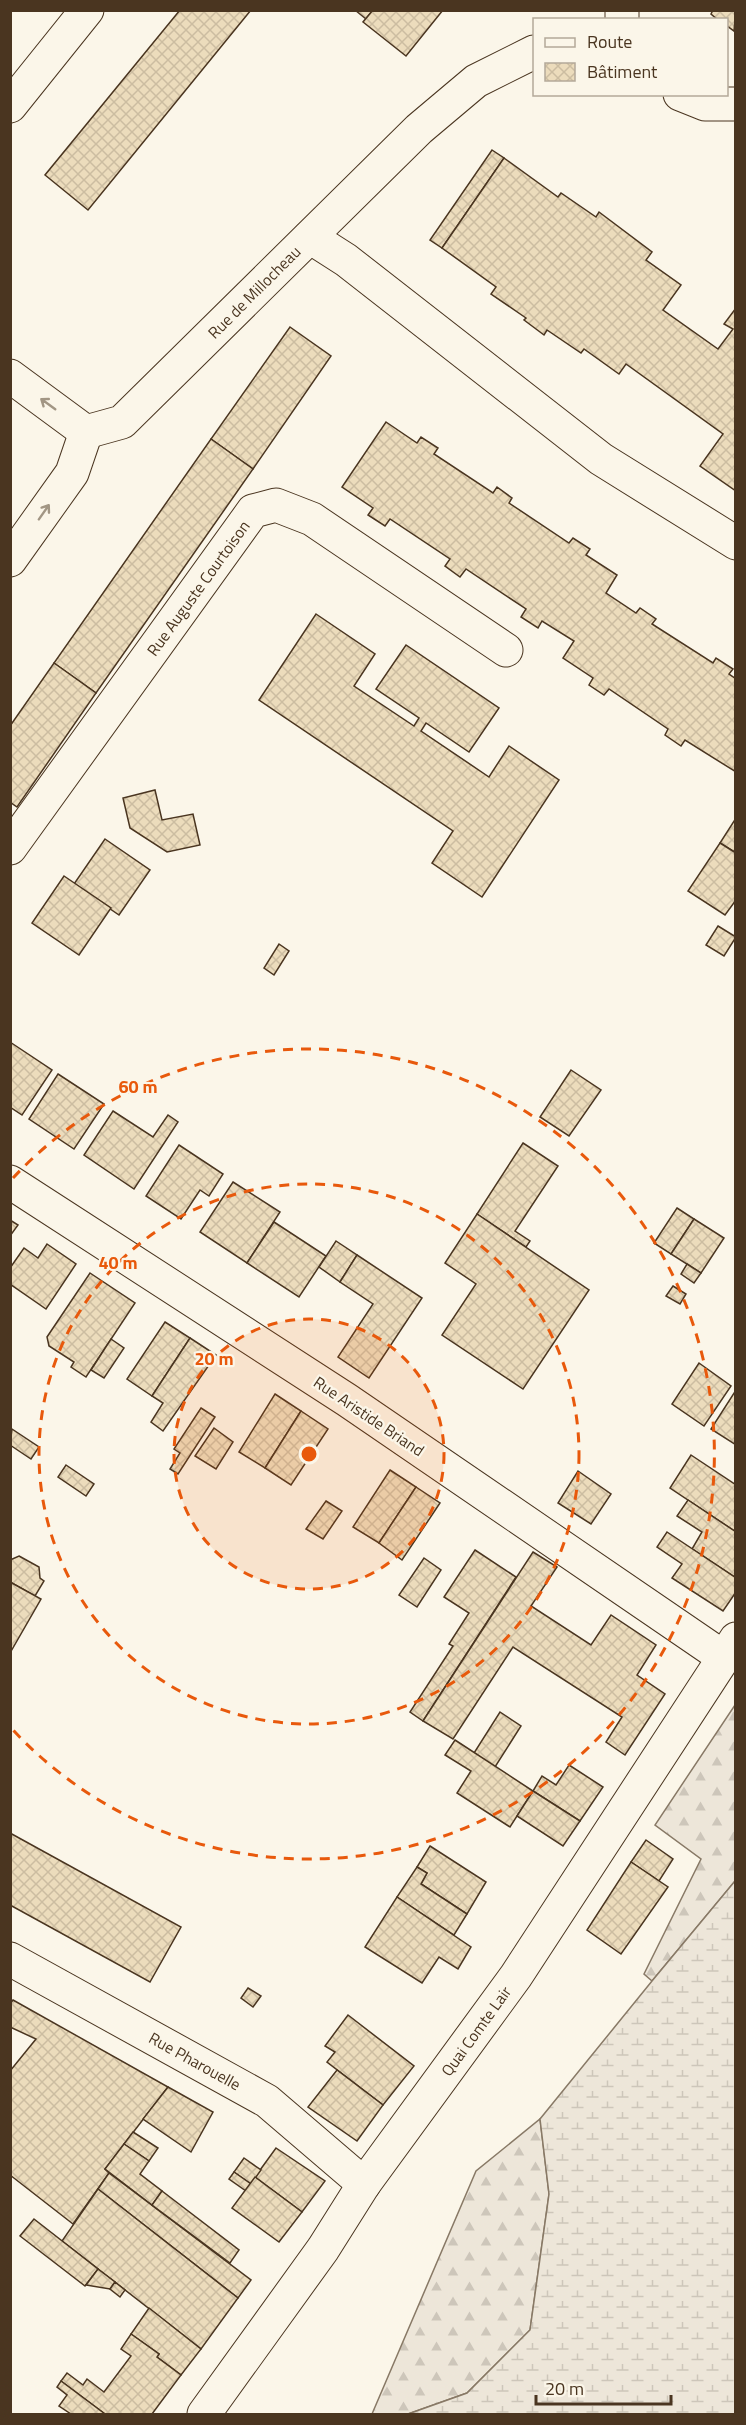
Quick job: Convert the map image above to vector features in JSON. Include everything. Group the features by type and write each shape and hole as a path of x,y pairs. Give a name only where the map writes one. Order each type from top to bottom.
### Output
{"street":[{"path":"10,106 87,10"},
{"name":"Rue de Millocheau","path":"86,432 122,422 419,129 476,81 533,52"},
{"path":"685,96 705,104 735,104"},
{"path":"310,237 346,260 601,459 735,543"},
{"path":"10,376 86,432 72,473 10,560"},
{"name":"Rue Auguste Courtoison","path":"10,848 253,511 276,505 312,519 506,650"},
{"name":"Rue Aristide Briand","path":"10,1182 729,1648"},
{"name":"Quai Comte Lair","path":"204,2415 323,2249 364,2184 516,1976 729,1648"},
{"name":"Rue Pharouelle","path":"10,1959 267,2101 364,2184"}],"green space":[{"path":"735,1705 735,1881 652,1981 644,1974 701,1859 655,1825"},
{"path":"735,1881 735,2414 408,2414 467,2393 530,2330 549,2194 540,2119"},
{"path":"540,2119 549,2194 530,2330 467,2393 408,2414 372,2414 476,2171"}],"building":[{"path":"180,10 251,10 88,210 45,175"},
{"path":"355,10 373,10 366,19"},
{"path":"373,10 443,10 406,56 363,22"},
{"path":"713,10 736,10 734,31 728,26 728,18 716,18 711,14"},
{"path":"492,150 504,158 442,248 430,240"},
{"path":"504,158 558,197 561,193 596,217 599,212 652,252 646,260 681,285 663,310 718,349 733,329 724,324 736,308 736,491 700,466 723,434 626,364 619,374 584,349 581,353 547,330 544,335 524,320 526,318 491,294 496,287 442,248"},
{"path":"290,327 331,356 253,469 211,439"},
{"path":"386,422 417,443 421,437 438,448 434,454 493,493 497,487 512,498 509,503 569,543 573,538 590,549 586,555 617,575 606,593 636,613 640,608 656,619 652,624 713,663 716,658 733,669 729,674 736,679 736,772 685,740 681,746 665,735 668,729 609,689 604,695 589,685 593,678 563,658 574,641 542,621 538,628 521,617 526,609 466,569 460,577 445,566 450,559 390,519 385,526 368,515 373,508 342,487"},
{"path":"211,439 253,469 96,693 54,663"},
{"path":"316,614 375,654 354,686 414,726 419,718 376,689 406,645 499,708 469,752 426,723 421,731 489,777 509,746 559,780 482,897 432,863 453,831 259,700"},
{"path":"54,663 96,693 17,807 10,802 10,726"},
{"path":"155,790 162,820 193,814 200,845 167,852 130,828 123,798"},
{"path":"736,818 736,853 720,843"},
{"path":"105,839 150,870 119,915 74,884"},
{"path":"720,843 736,853 736,900 725,915 688,891"},
{"path":"64,876 111,908 79,955 32,923"},
{"path":"718,926 736,937 724,956 706,945"},
{"path":"279,944 289,951 274,975 264,968"},
{"path":"10,1042 52,1070 22,1115 10,1107"},
{"path":"571,1070 601,1090 569,1136 540,1117"},
{"path":"58,1074 104,1104 74,1149 29,1119"},
{"path":"113,1111 153,1137 168,1115 178,1122 134,1189 84,1155"},
{"path":"523,1143 558,1166 515,1231 530,1241 526,1247 477,1214"},
{"path":"179,1145 223,1174 209,1196 200,1190 181,1219 146,1196"},
{"path":"233,1182 280,1212 247,1263 200,1232"},
{"path":"677,1208 694,1219 671,1254 654,1243"},
{"path":"477,1214 589,1290 523,1389 442,1335 476,1284 445,1263"},
{"path":"694,1219 724,1238 701,1273 671,1254"},
{"path":"10,1220 18,1225 10,1236"},
{"path":"274,1222 326,1256 299,1297 247,1263"},
{"path":"336,1241 357,1255 340,1282 319,1267"},
{"path":"47,1244 76,1264 46,1309 10,1284 10,1268 24,1248 38,1258"},
{"path":"357,1255 422,1298 369,1378 338,1357 373,1304 340,1282"},
{"path":"687,1264 701,1273 694,1283 681,1274"},
{"path":"90,1273 135,1303 86,1377 71,1367 74,1362 49,1346 47,1337"},
{"path":"673,1286 686,1294 680,1304 666,1296"},
{"path":"165,1322 190,1338 152,1396 127,1379"},
{"path":"190,1338 216,1355 163,1431 151,1422 163,1403 152,1396"},
{"path":"111,1339 124,1348 104,1378 91,1370"},
{"path":"699,1363 731,1386 704,1426 672,1404"},
{"path":"736,1390 736,1445 711,1429"},
{"path":"275,1394 301,1411 265,1468 239,1452"},
{"path":"201,1408 215,1417 178,1474 170,1469 180,1453 174,1449"},
{"path":"301,1411 328,1429 291,1485 265,1468"},
{"path":"214,1428 233,1442 216,1469 195,1456"},
{"path":"12,1429 39,1447 31,1459 10,1445"},
{"path":"691,1455 736,1485 736,1532 670,1488"},
{"path":"66,1465 94,1484 86,1496 58,1477"},
{"path":"390,1470 416,1487 379,1543 353,1527"},
{"path":"578,1471 611,1494 591,1524 558,1503"},
{"path":"416,1487 440,1503 402,1560 379,1543"},
{"path":"688,1500 736,1532 736,1578 692,1549 702,1532 677,1516"},
{"path":"326,1501 342,1511 323,1539 306,1529"},
{"path":"667,1532 736,1578 736,1592 723,1611 672,1578 682,1564 657,1547"},
{"path":"475,1550 516,1577 423,1721 410,1712 453,1646 449,1644 469,1613 444,1597"},
{"path":"533,1552 557,1567 531,1606 591,1645 611,1615 656,1645 637,1675 665,1694 625,1755 606,1742 622,1717 513,1647 453,1739 423,1721"},
{"path":"19,1556 39,1567 40,1578 44,1581 35,1596 10,1582 10,1560"},
{"path":"424,1558 441,1570 417,1607 399,1595"},
{"path":"10,1582 41,1599 10,1653"},
{"path":"500,1712 521,1726 495,1767 474,1753"},
{"path":"455,1740 533,1791 510,1827 457,1793 471,1771 445,1755"},
{"path":"569,1765 603,1787 580,1821 533,1791 542,1776 556,1785"},
{"path":"533,1791 580,1821 563,1846 517,1816"},
{"path":"10,1833 181,1927 150,1982 10,1905"},
{"path":"646,1840 673,1859 659,1881 631,1862"},
{"path":"430,1846 486,1882 467,1914 421,1884 427,1873 417,1867"},
{"path":"631,1862 668,1887 621,1954 587,1930"},
{"path":"417,1867 427,1873 421,1884 467,1914 454,1935 397,1897"},
{"path":"397,1897 471,1947 458,1969 439,1957 422,1983 365,1947"},
{"path":"248,1988 261,1996 253,2007 241,1998"},
{"path":"13,2000 168,2087 105,2169 109,2173 73,2224 10,2175 10,2071 36,2039 10,2027 10,2004"},
{"path":"348,2015 414,2066 383,2105 327,2062 335,2052 325,2046"},
{"path":"337,2070 383,2105 357,2141 308,2107"},
{"path":"168,2087 213,2112 191,2152 143,2119"},
{"path":"133,2132 158,2148 149,2161 124,2144"},
{"path":"124,2144 149,2161 140,2174 162,2191 152,2205 105,2169"},
{"path":"276,2148 325,2181 302,2212 255,2177"},
{"path":"244,2158 261,2170 251,2184 234,2172"},
{"path":"234,2172 251,2184 246,2191 229,2179"},
{"path":"109,2173 251,2280 238,2298 98,2189"},
{"path":"255,2177 302,2212 279,2242 232,2208"},
{"path":"98,2189 238,2298 201,2349 62,2241"},
{"path":"162,2191 239,2250 230,2263 152,2205"},
{"path":"34,2219 98,2269 85,2286 20,2236"},
{"path":"98,2269 115,2282 110,2289 86,2285"},
{"path":"115,2282 125,2290 120,2297 110,2289"},
{"path":"149,2308 201,2349 181,2375 157,2357 159,2354 131,2334"},
{"path":"131,2334 159,2354 157,2357 181,2375 152,2414 105,2414 61,2381 67,2373 83,2385 87,2379 104,2392 131,2356 121,2349"},
{"path":"61,2381 105,2414 71,2414 59,2406 67,2395 57,2387"}]}
